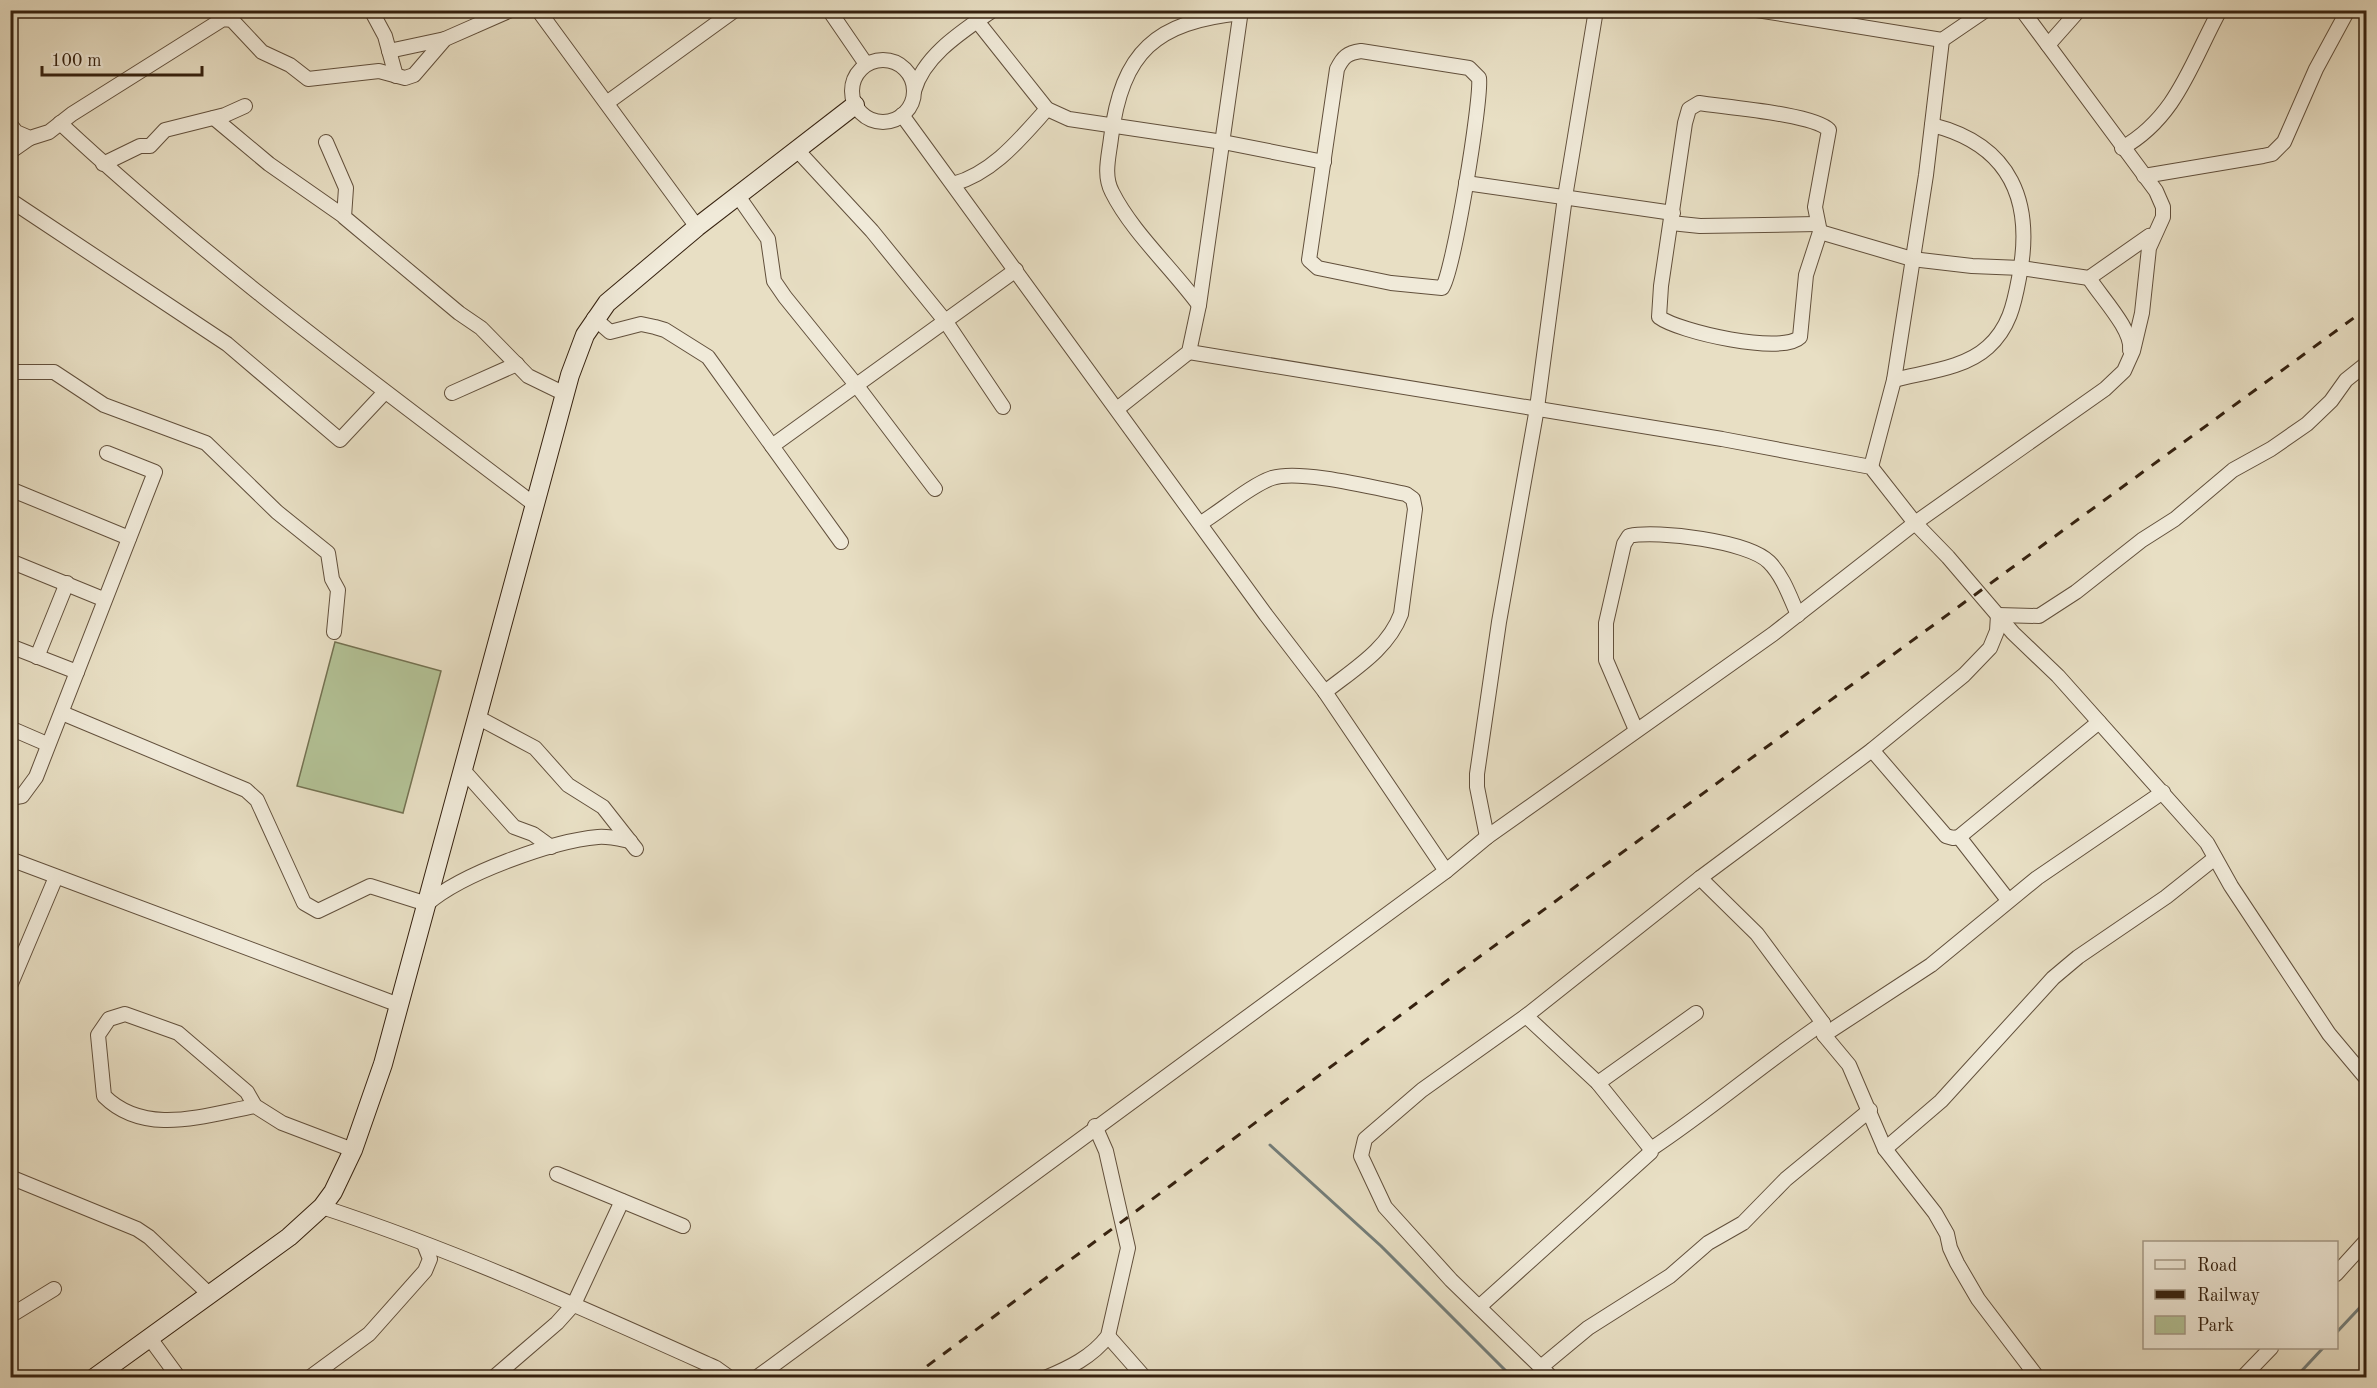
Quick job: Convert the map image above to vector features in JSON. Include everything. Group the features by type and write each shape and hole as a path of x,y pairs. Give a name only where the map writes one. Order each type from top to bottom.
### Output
{"street":[{"path":"371,10 385,36 396,76"},
{"path":"389,51 445,39 510,10"},
{"path":"538,10 608,102 697,227"},
{"path":"608,102 735,10"},
{"path":"829,10 866,64"},
{"path":"930,60 879,60 866,64 856,73 852,86 855,105 865,117 880,122 902,115 911,105 917,81 930,60 993,10"},
{"path":"1487,837 1477,787 1477,774 1499,622 1538,408 1565,197 1596,10"},
{"path":"1757,10 1942,40 1986,10"},
{"path":"756,1377 1095,1126 1446,871 1487,837 1798,615 1915,523 2105,389 2124,371 2142,313 2152,238 2163,217 2163,207 2156,191 2022,10"},
{"path":"2048,45 2079,10"},
{"path":"2122,148 2144,136 2173,103 2220,10"},
{"path":"2144,176 2263,156 2279,149 2300,109 2316,69 2348,10"},
{"path":"1117,409 1189,352 1199,305 1241,12 1204,17 1156,37 1125,79 1112,128 1107,174 1111,191 1128,217 1199,305"},
{"path":"10,152 30,138 49,132 223,19 232,20 262,52 290,65 308,79 379,71 405,78 414,75 445,39"},
{"path":"977,21 1047,110 1069,119 1112,128 1223,142 1324,162"},
{"path":"1871,467 1894,380 1932,125 1942,40"},
{"path":"1361,51 1432,60 1469,68 1479,78 1466,183 1444,285 1436,289 1391,283 1318,268 1309,260 1308,254 1337,69 1342,58 1351,52 1361,51"},
{"path":"893,61 909,74 914,92"},
{"path":"1699,104 1762,111 1825,126 1830,135 1816,198 1819,228 1806,275 1800,337 1790,343 1775,344 1735,340 1677,326 1659,317 1661,286 1672,218 1689,109 1699,104"},
{"path":"94,1377 289,1237 322,1207 333,1192 353,1150 383,1064 565,394 585,335 594,318 628,283 855,105"},
{"path":"103,164 140,146 150,146 165,130 214,118 245,106"},
{"path":"953,184 978,175 990,167 1047,110"},
{"path":"902,115 1266,615 1326,692 1446,871"},
{"path":"214,118 269,164 342,215 459,313 481,328 537,382 565,394"},
{"path":"60,123 103,164 222,266 535,505"},
{"path":"10,124 16,132 30,138"},
{"path":"1894,380 1970,360 1988,348 2003,331 2012,315 2021,268 2025,229 2021,200 2005,172 1984,148 1968,137 1932,125"},
{"path":"326,142 348,193 342,215"},
{"path":"798,151 872,231 946,322 1003,407"},
{"path":"1466,183 1565,197 1700,225 1819,228 1912,259 1972,266 2021,268 2089,278 2149,236 2152,238"},
{"path":"738,196 768,238 774,281 935,489"},
{"path":"10,200 227,344 340,440 385,392"},
{"path":"772,446 1017,270"},
{"path":"2089,278 2130,339 2129,360"},
{"path":"594,318 610,332 641,324 665,330 708,357 841,542"},
{"path":"1189,352 1394,387 1538,408 1871,467 1915,523 1948,556 1998,615 2099,722 2207,843 2329,1035 2367,1078"},
{"path":"452,393 517,364"},
{"path":"1998,615 2039,616 2076,592 2142,540 2175,519 2233,470 2271,449 2307,424 2331,401 2346,380 2367,364"},
{"path":"10,372 54,372 104,405 206,443 277,512 328,553 332,579 338,590 334,632"},
{"path":"10,798 22,796 36,777 103,599 155,472 107,453"},
{"path":"1201,523 1258,484 1274,478 1316,478 1406,494 1413,499 1415,509 1402,602 1395,629 1386,643 1326,692"},
{"path":"10,489 129,538"},
{"path":"1636,730 1606,660 1606,623 1624,544 1629,536 1686,537 1745,547 1758,554 1774,569 1798,615"},
{"path":"10,561 103,599"},
{"path":"37,657 67,583"},
{"path":"1552,1377 1479,1308 1385,1207 1362,1156 1362,1145 1381,1124 1422,1090 1526,1016 1700,878 1872,750 1984,657 1997,631 1998,615"},
{"path":"10,646 76,672"},
{"path":"62,713 246,790 257,800 304,903 310,908 318,911 370,886 427,904"},
{"path":"427,904 443,890 551,847 599,837 633,845 603,807 567,785 535,748 477,717"},
{"path":"1872,750 1946,836 1953,838 1959,837 2099,722"},
{"path":"10,729 47,744"},
{"path":"464,771 514,827 533,834 551,847"},
{"path":"1479,1308 1644,1159 1651,1149 1696,1120 1768,1061 1931,965 2008,900 2098,834 2163,792"},
{"path":"1959,837 2008,900"},
{"path":"1885,1149 1941,1101 2053,978 2078,957 2166,897 2215,858"},
{"path":"10,859 399,1005"},
{"path":"12,977 56,877"},
{"path":"1700,878 1757,934 1849,1065 1885,1149 1935,1213 1947,1234 1957,1263 1978,1299 2038,1377"},
{"path":"1598,1083 1696,1013"},
{"path":"255,1106 166,1122 125,1112 104,1096 98,1035 108,1019 126,1014 178,1033 247,1092 255,1106 282,1123 353,1150"},
{"path":"1526,1016 1598,1083 1651,1149"},
{"path":"1541,1367 1588,1328 1670,1276 1708,1243 1737,1228 1786,1179 1870,1110"},
{"path":"1045,1377 1074,1365 1100,1347 1108,1336 1128,1248 1106,1151 1095,1126"},
{"path":"557,1174 684,1226"},
{"path":"10,1177 136,1229 149,1237 209,1294"},
{"path":"494,1377 557,1323 574,1304 622,1202"},
{"path":"322,1207 424,1244 574,1304 716,1368 730,1377"},
{"path":"2338,1274 2367,1241"},
{"path":"309,1377 369,1334 425,1271 430,1259 424,1244"},
{"path":"11,1316 54,1289"},
{"path":"1108,1336 1144,1377"},
{"path":"149,1337 179,1377"},
{"path":"2242,1377 2269,1349"}],"green space":[{"path":"335,642 441,671 403,813 297,786"}],"waterway":[{"path":"1270,1145 1381,1246 1513,1378"},
{"path":"2338,1331 2366,1301"},
{"path":"2295,1378 2322,1349"}],"railway":[{"path":"911,1378 1460,971 2366,309"}]}
